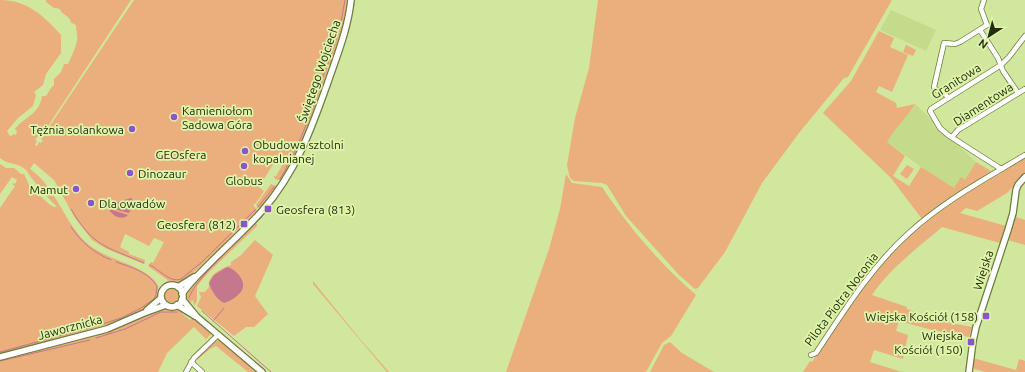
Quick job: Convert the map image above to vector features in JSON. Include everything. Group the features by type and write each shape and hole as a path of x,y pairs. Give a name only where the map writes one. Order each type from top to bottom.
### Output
{"street":[{"name":"Świętego Wojciecha","path":"182,296 196,276 261,212 279,190 295,165 306,142 340,48 348,20 351,0"},
{"path":"948,98 944,92 936,90 934,87 944,43 954,44 960,42 987,25 981,9 984,0"},
{"path":"980,30 1018,93"},
{"name":"Granitowa","path":"1002,169 940,128 930,111 1001,65 1025,36"},
{"name":"Diamentowa","path":"952,137 958,130 1025,89"},
{"name":"Pilota Piotra Noconia","path":"812,355 816,353 871,273 908,233 945,204 1025,155"},
{"name":"Wiejska","path":"969,372 975,329 1008,230 1013,213 1016,190 1018,185 1025,177"},
{"name":"Świętego Wojciecha","path":"178,287 196,276"},
{"path":"197,317 182,296 178,287 171,285 166,287 162,292 162,298 166,305 177,305 197,317 262,372"},
{"path":"177,305 182,296"},
{"name":"Jaworznicka","path":"144,313 162,298"},
{"name":"Jaworznicka","path":"0,357 107,329 166,305"},
{"path":"186,372 191,362 218,335"},
{"path":"191,362 202,372"}],"shaded area":[{"path":"891,10 936,30 926,51 880,30"},
{"path":"915,104 976,162 965,180 954,188 921,167 887,142 894,129 900,124"},
{"path":"131,198 134,202 129,213 110,208 112,204"},
{"path":"109,209 128,215 120,218 112,214"},
{"path":"227,267 233,269 241,277 243,287 241,292 236,297 224,303 219,300 211,289 209,283 214,275"}],"green space":[{"name":"GEOsfera","path":"0,0 19,3 34,10 61,35 61,53 46,74 43,85 34,92 36,95 33,106 18,118 7,131 11,136 14,134 16,135 17,131 15,129 35,111 41,102 42,96 46,96 54,85 54,79 61,72 64,64 68,64 76,44 76,25 70,22 71,21 68,17 61,12 61,10 54,8 46,2 46,0 131,0 40,138 38,136 35,140 37,141 35,145 37,146 39,142 41,143 43,140 41,139 134,0 347,0 343,25 336,49 330,65 324,64 328,69 308,126 289,168 281,181 275,179 274,176 276,176 283,164 285,164 277,158 259,187 264,191 253,205 257,210 256,212 198,269 181,282 169,281 148,266 151,262 153,263 164,242 154,238 149,246 125,234 120,247 129,252 129,254 145,260 144,264 107,249 92,240 75,218 54,180 34,163 30,169 47,186 80,236 89,245 106,255 145,272 158,285 158,295 157,298 147,307 130,316 84,332 0,353 0,208 15,186 12,184 15,184 17,180 12,177 0,194 0,164 6,168 14,168 21,174 24,174 30,187 49,204 57,207 39,188 25,169 18,165 6,162 0,158"},
{"path":"598,0 892,0 848,77 844,78 799,133 762,183 725,252 698,288 695,289 679,275 626,216 607,185 602,183 574,181 570,178 567,165 575,118 589,68"},
{"path":"879,31 894,38 890,47 908,55 892,92 879,86 876,92 896,103 897,108 915,104 887,142 905,156 893,176 909,186 921,167 954,188 961,177 965,180 976,162 991,171 922,219 891,178 823,113 851,81"},
{"path":"906,45 916,50 913,56 903,52"},
{"path":"1025,158 1025,174 1007,193 977,211 966,208 960,213 1006,226 1000,243 942,227 896,267 872,295 907,307 907,309 934,320 972,327 969,337 932,330 899,321 896,331 908,335 903,359 874,350 870,362 902,372 803,372 810,361 812,362 861,288 895,248 924,222 957,198 990,177"},
{"path":"907,165 914,169 907,179 900,174"},
{"path":"566,174 572,183 602,187 645,244 670,271 696,295 671,336 662,343 646,372 506,372 549,249 560,209"},
{"path":"271,184 277,187 261,207 258,208 256,205"},
{"path":"1016,217 1025,220 1025,245 1008,240"},
{"path":"254,222 257,226 208,273 197,286 197,301 194,306 193,300 189,304 186,298 190,289 188,288"},
{"path":"255,240 273,255 255,296 268,314 254,327 246,327 234,336 197,306 201,297 199,292 205,292 209,287 210,279 223,268 231,265 231,262 241,255"},
{"path":"313,281 389,372 387,372 313,284"},
{"path":"169,289 175,289 179,293 179,299 175,303 169,303 165,299 165,293"},
{"path":"167,307 183,310 181,313 190,320 193,318 211,334 206,339 194,327 167,353 158,372 0,372 0,360 106,332"},
{"path":"216,341 219,341 257,372 248,372 216,346 198,359 197,358"},
{"path":"670,342 682,353 714,372 650,372 664,345"},
{"path":"973,358 1016,370 1019,359 1025,361 1025,372 985,372 972,368"}],"waterway":[{"path":"328,64 340,27 345,0"},
{"path":"280,179 300,139 326,68"},
{"path":"258,207 274,187"},
{"path":"71,209 79,222 94,239 110,249 144,263"},
{"path":"150,265 169,278 177,280 181,279 202,262 256,209"},
{"path":"189,298 192,291 208,271 255,224"},
{"path":"71,227 79,238 88,246 111,260"},
{"path":"0,352 121,318 141,308 154,299 157,286 149,277 139,271 116,262"},
{"path":"214,320 224,308"},
{"path":"202,311 271,372"},
{"path":"96,338 125,329 161,312 177,312"},
{"path":"0,361 90,340"}],"place":[{"name":"Kamieniołom Sadowa Góra","path":"174,117"},
{"name":"Tężnia solankowa","path":"132,129"},
{"name":"Obudowa sztolni kopalnianej","path":"245,151"},
{"name":"Globus","path":"244,166"},
{"name":"Dinozaur","path":"130,173"},
{"name":"Mamut","path":"76,189"},
{"name":"Dla owadów","path":"91,203"},
{"name":"Geosfera (813)","path":"268,209"},
{"name":"Geosfera (812)","path":"244,224"},
{"name":"Wiejska Kościół (158)","path":"986,316"},
{"name":"Wiejska Kościół (150)","path":"971,342"}]}
